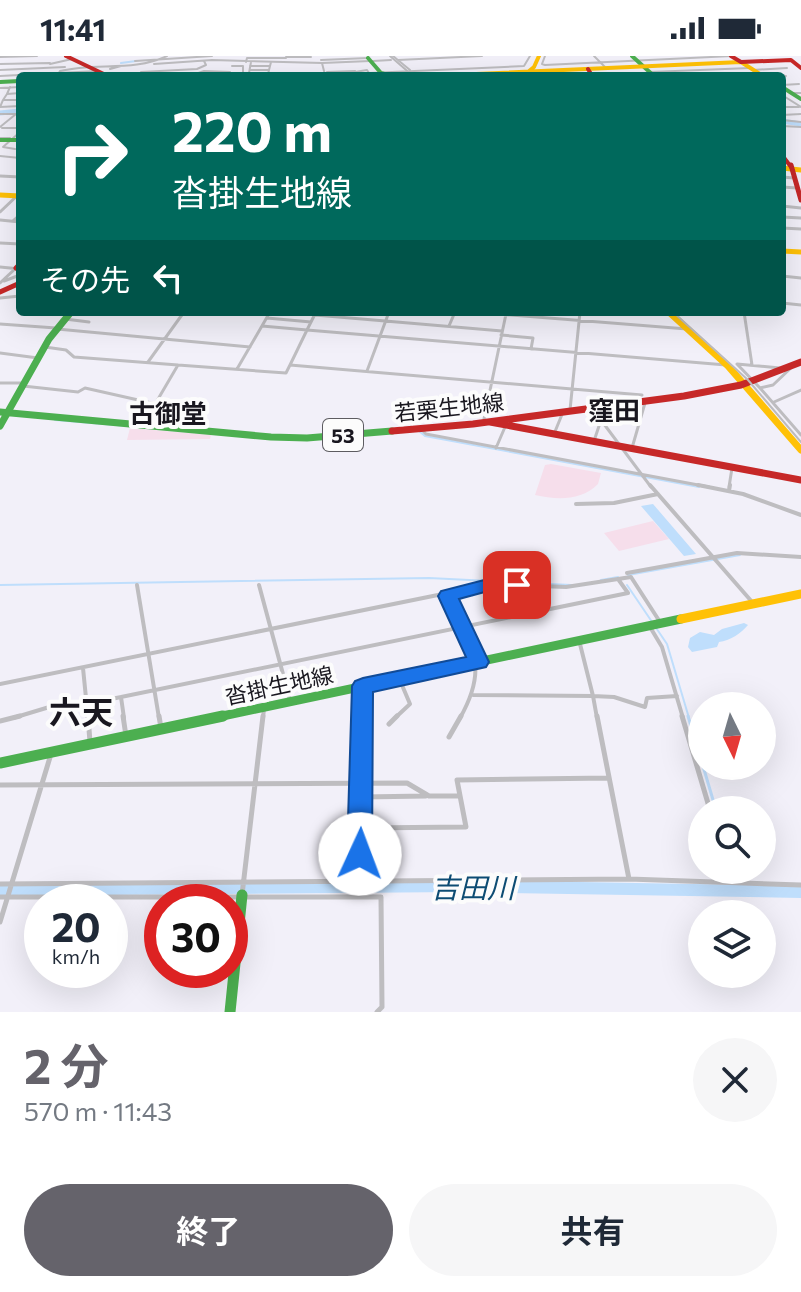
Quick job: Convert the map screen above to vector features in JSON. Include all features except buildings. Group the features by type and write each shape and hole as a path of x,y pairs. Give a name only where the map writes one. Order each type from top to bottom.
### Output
{"main road":[{"path":"528,72 542,56"},
{"path":"592,72 603,65 673,65 699,59 730,61 751,72"},
{"path":"73,61 101,72"},
{"path":"740,65 788,61 801,68"},
{"path":"788,92 801,99"},
{"path":"0,139 14,140"},
{"path":"795,177 801,200"},
{"path":"787,249 801,252"},
{"path":"0,426 4,413 67,316"},
{"path":"672,316 728,366 801,450"},
{"name":"若栗生地線","path":"4,413 291,438 490,422 644,398 684,396 741,385 801,361"},
{"path":"490,422 801,480"},
{"name":"沓掛生地線","path":"0,763 801,594"},
{"path":"230,1012 232,988"}],"street":[{"path":"154,64 167,56"},
{"path":"393,56 411,71"},
{"path":"398,60 482,56"},
{"path":"135,61 210,57 221,62 286,59 411,71 524,66 530,56"},
{"path":"542,56 542,64 545,65 603,65"},
{"path":"594,56 603,65"},
{"path":"662,56 681,72"},
{"path":"721,56 730,61"},
{"path":"699,59 721,56 730,61"},
{"path":"101,72 204,61 210,57"},
{"path":"257,72 286,59 311,57 321,62 325,72"},
{"path":"101,72 106,59"},
{"path":"247,59 250,72"},
{"path":"230,72 234,60"},
{"path":"348,72 391,60"},
{"path":"3,63 73,61"},
{"path":"0,70 73,61"},
{"path":"101,72 197,69 206,65 204,61"},
{"path":"673,65 713,69 730,61"},
{"path":"751,72 788,61"},
{"path":"213,71 221,62"},
{"path":"25,72 29,63"},
{"path":"232,66 243,66 243,72"},
{"path":"250,66 270,68"},
{"path":"270,68 273,72"},
{"path":"713,69 717,72"},
{"path":"208,72 218,72"},
{"path":"0,82 10,87"},
{"path":"16,84 10,87 0,108 16,106"},
{"path":"799,84 788,92 801,107"},
{"path":"7,94 16,93"},
{"path":"7,112 9,107"},
{"path":"786,109 795,115"},
{"path":"786,117 801,114"},
{"path":"16,115 0,127 16,129"},
{"path":"6,156 15,150 3,147 14,140"},
{"path":"0,156 16,157"},
{"path":"0,212 16,198"},
{"path":"0,220 16,221"},
{"path":"71,316 89,322"},
{"path":"148,362 181,316"},
{"path":"45,347 66,350 74,357 286,373 314,316"},
{"path":"342,316 533,338 531,349"},
{"path":"367,371 388,316"},
{"path":"449,326 453,316"},
{"path":"490,422 484,419 505,316"},
{"path":"537,316 687,329"},
{"path":"554,436 572,389 580,316"},
{"path":"745,316 752,365"},
{"path":"237,369 267,318 311,322"},
{"path":"0,324 250,347"},
{"path":"262,326 728,366"},
{"path":"0,353 38,358"},
{"path":"760,388 773,385 801,361"},
{"path":"790,369 737,364 801,435"},
{"path":"143,425 178,365"},
{"path":"290,365 644,398 632,450"},
{"path":"0,383 78,392 85,388 156,404"},
{"path":"774,402 801,390"},
{"path":"592,408 640,475 717,557 755,605"},
{"path":"593,443 601,422"},
{"path":"496,448 505,427"},
{"path":"421,429 426,434 729,491 755,497 801,515"},
{"path":"729,491 732,468"},
{"path":"576,504 614,503 658,494"},
{"path":"0,684 448,596 492,584 566,587 737,553 801,557"},
{"path":"628,574 660,622"},
{"path":"0,721 31,715 71,701 87,704 628,593 618,579"},
{"path":"137,585 161,728"},
{"path":"259,585 290,700"},
{"path":"448,596 478,662 473,695 449,737"},
{"path":"648,625 662,647 706,796"},
{"path":"579,639 629,879"},
{"path":"83,668 90,743"},
{"path":"389,724 410,704 399,678"},
{"path":"359,897 363,686"},
{"path":"473,695 614,697 645,707 647,698 677,696"},
{"path":"121,697 126,736"},
{"path":"243,884 264,706"},
{"path":"0,922 51,752"},
{"path":"361,828 466,827 457,780 609,778"},
{"path":"0,785 407,783 429,796"},
{"path":"362,797 458,796"},
{"path":"0,884 688,880"},
{"path":"776,884 801,885"},
{"path":"248,895 381,897 382,1007 377,1012"},
{"path":"5,897 144,896"}],"shaded area":[{"path":"130,428 211,435 210,439 127,440"},
{"path":"545,465 601,473 598,484 584,494 568,498 535,495"},
{"path":"653,521 669,539 619,551 604,533"}],"water":[{"path":"653,504 696,554 684,556 641,506"},
{"path":"744,623 748,625 742,631 719,642 717,647 692,652 688,647 690,638 700,632 714,635 722,629"}],"waterway":[{"path":"121,63 136,61"},
{"path":"0,113 16,111"},
{"path":"786,122 801,124"},
{"path":"55,420 297,440"},
{"path":"419,431 425,436 699,487"},
{"path":"628,575 740,555"},
{"path":"601,580 618,577"},
{"path":"0,585 429,578 571,585"},
{"path":"627,585 667,644 688,715"},
{"path":"707,780 712,796"},
{"path":"736,884 738,889"},
{"name":"吉田川","path":"0,890 458,886 801,892"}],"railway":[{"path":"0,57 37,56"},
{"path":"390,56 408,72"},
{"path":"677,316 748,380 801,442"}],"traffic: fast":[{"path":"632,56 650,72"},
{"path":"368,58 380,72"},
{"path":"0,82 16,81"},
{"path":"786,90 801,99"},
{"path":"0,140 16,140"},
{"path":"0,426 49,339 68,316"},
{"path":"0,412 271,437 307,438 392,431"},
{"path":"0,763 681,619"},
{"path":"230,1012 232,988"}],"traffic: slow":[{"path":"528,72 539,56"},
{"path":"520,72 741,62 757,72"},
{"path":"786,168 801,170"},
{"path":"0,195 16,196"},
{"path":"786,251 801,252"},
{"path":"673,316 728,366 801,450"},
{"path":"681,619 801,594"}],"traffic: jam":[{"path":"66,56 100,72"},
{"path":"731,56 741,62 791,60 801,68"},
{"path":"786,159 801,200"},
{"path":"0,292 16,285"},
{"path":"392,431 473,424 684,396 741,385 801,362"},
{"path":"490,422 801,480"}],"district":[{"name":"窪田","path":"614,409"},
{"name":"古御堂","path":"168,412"},
{"name":"六天","path":"81,711"}],"route":[{"path":"360,854 363,686 478,662 448,596 492,584 517,585"}]}
